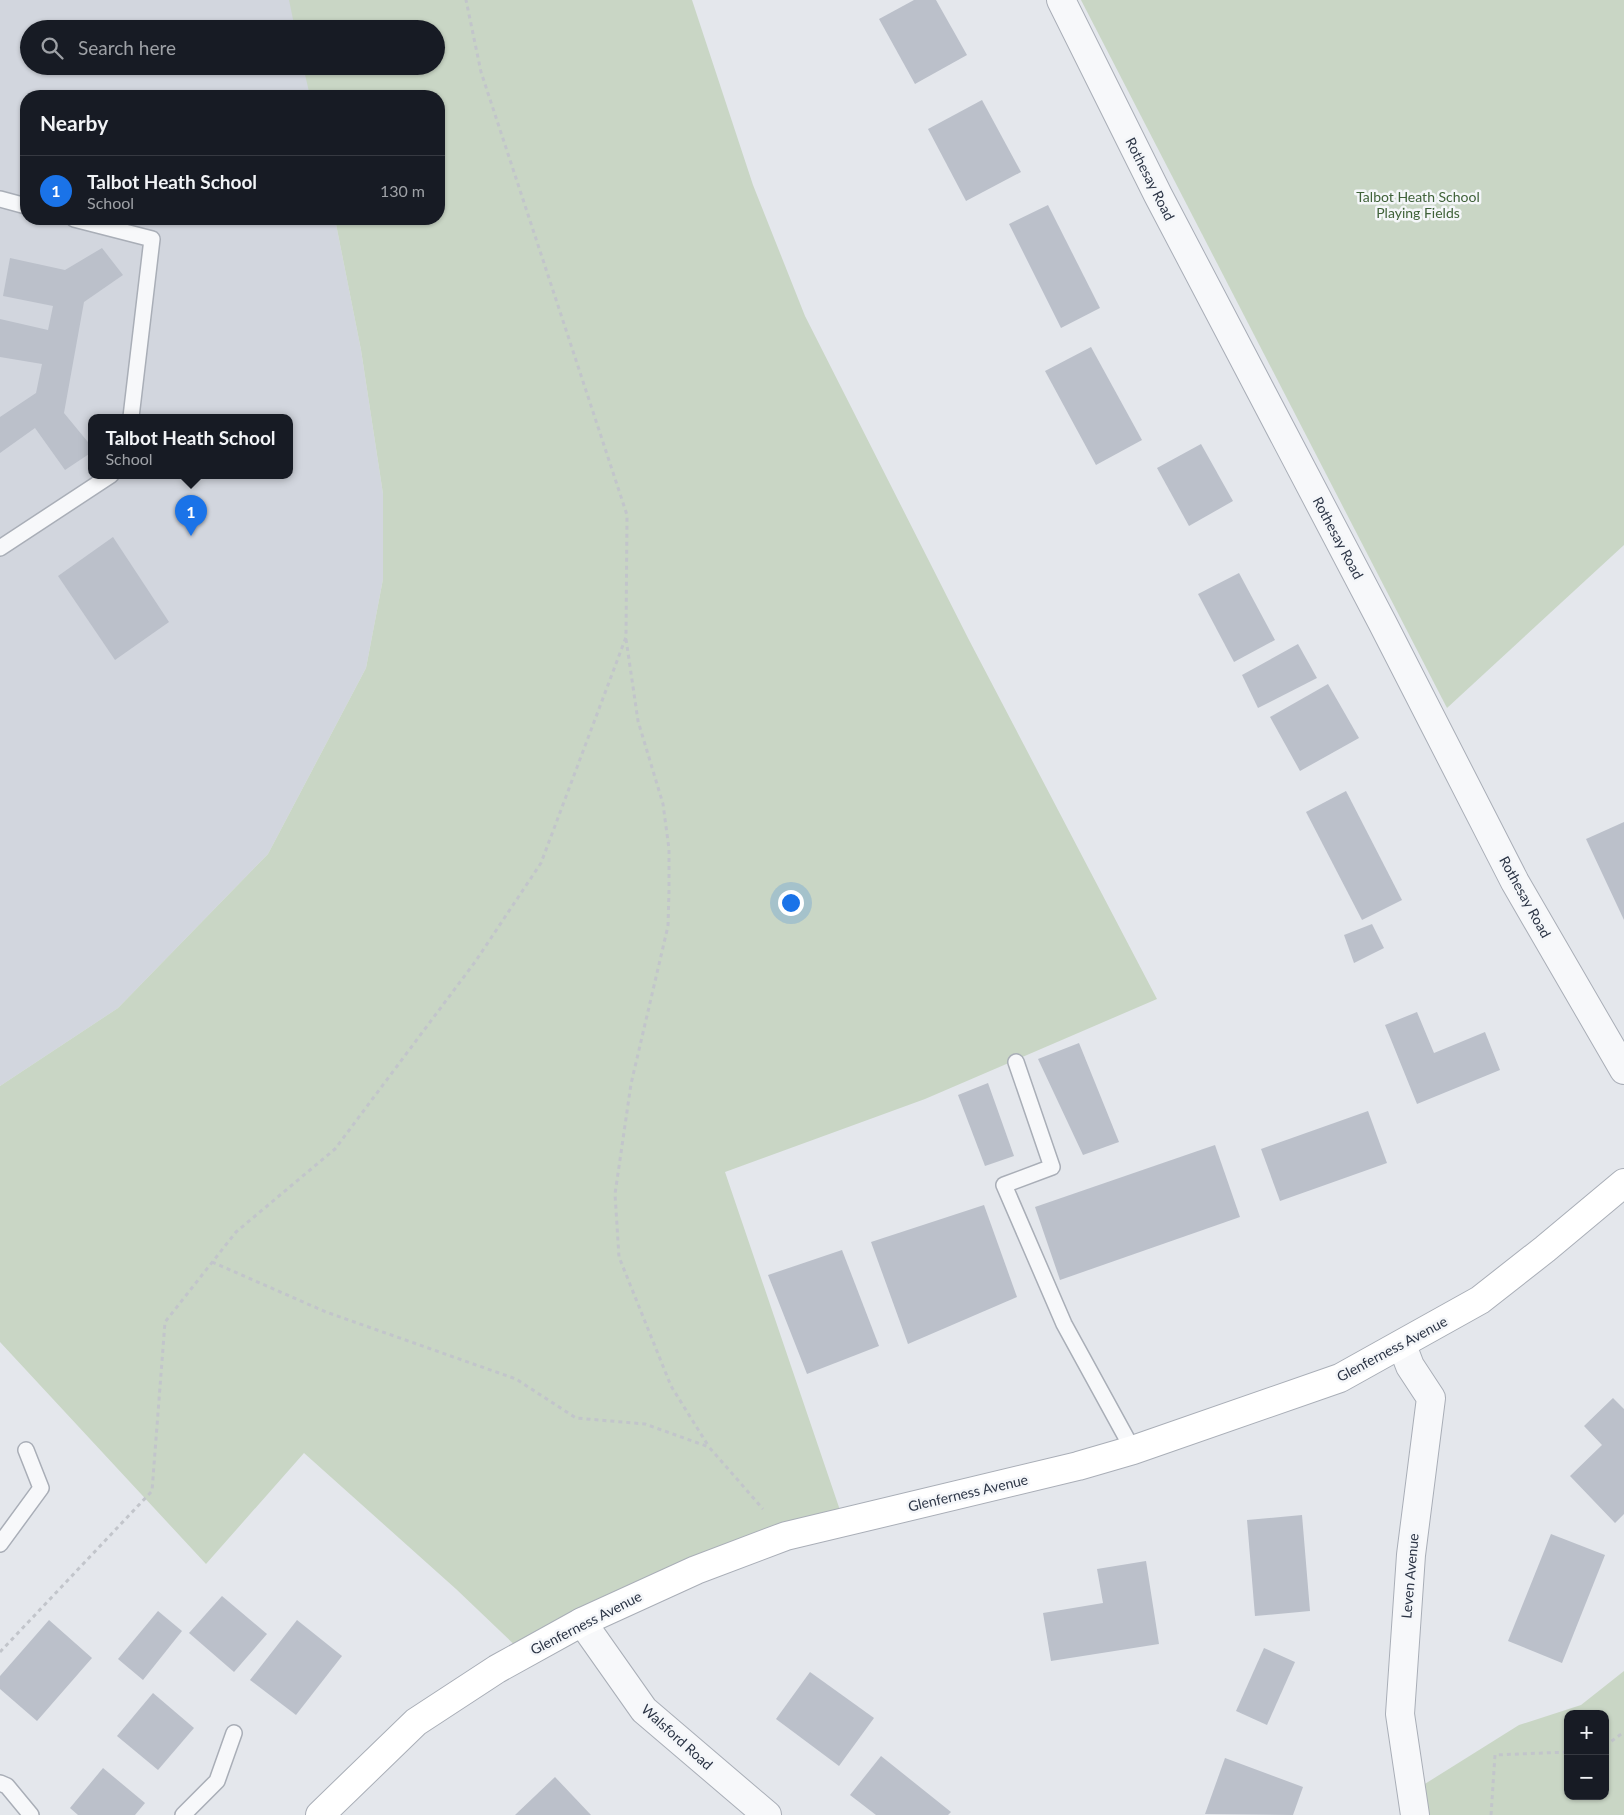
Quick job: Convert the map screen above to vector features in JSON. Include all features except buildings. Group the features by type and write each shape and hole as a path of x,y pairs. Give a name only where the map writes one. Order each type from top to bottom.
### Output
{"street":[{"name":"Rothesay Road","path":"1061,0 1158,195 1516,882 1624,1070"},
{"name":"Glenferness Avenue","path":"320,1815 416,1722 497,1669 582,1622 696,1570 786,1536 1078,1466 1133,1450 1340,1378 1480,1300 1624,1183"},
{"name":"Leven Avenue","path":"1402,1345 1410,1366 1431,1398 1410,1555 1400,1714 1415,1815"},
{"name":"Walsford Road","path":"582,1622 644,1710 767,1815"}],"lane":[{"path":"0,199 20,204"},
{"path":"97,225 152,239 131,414"},
{"path":"0,548 105,479"},
{"path":"1016,1062 1052,1167 1004,1185 1064,1324 1133,1450"},
{"path":"0,1544 41,1488 26,1450"},
{"path":"183,1815 217,1781 234,1733"},
{"path":"0,1783 7,1786 31,1815"}],"path":[{"path":"466,0 481,72 627,515 626,637 638,720 663,804 669,849 668,926 631,1084 615,1194 619,1257 671,1386 709,1447 786,1536"},
{"path":"0,1652 152,1491 165,1322 236,1232 335,1149 476,962 541,863 626,637"},
{"path":"212,1262 326,1312 516,1379 576,1418 646,1424 709,1447"},
{"path":"1609,1743 1624,1732"},
{"path":"1490,1815 1495,1755 1564,1752"}],"shaded area":[{"path":"0,0 290,0 294,20 20,20 20,75 306,75 310,90 20,90 20,225 336,225 361,350 383,494 383,579 366,668 268,854 118,1008 0,1086"}],"green space":[{"path":"289,0 692,0 753,185 805,316 969,640 1157,999 925,1099 725,1172 844,1522 524,1654 456,1589 304,1453 206,1564 0,1342 0,1086 118,1008 268,854 366,668 383,579 383,494 361,350 336,225 445,225 445,90 309,90 305,75 445,75 445,20 293,20"},
{"name":"Talbot Heath School Playing Fields","path":"1081,0 1624,0 1624,545 1447,708"},
{"path":"1624,1671 1624,1815 1415,1815 1412,1792 1519,1725 1564,1710 1564,1800 1609,1800 1609,1710 1566,1710 1581,1705"}],"place":[{"name":"Talbot Heath School","path":"191,536"}]}
